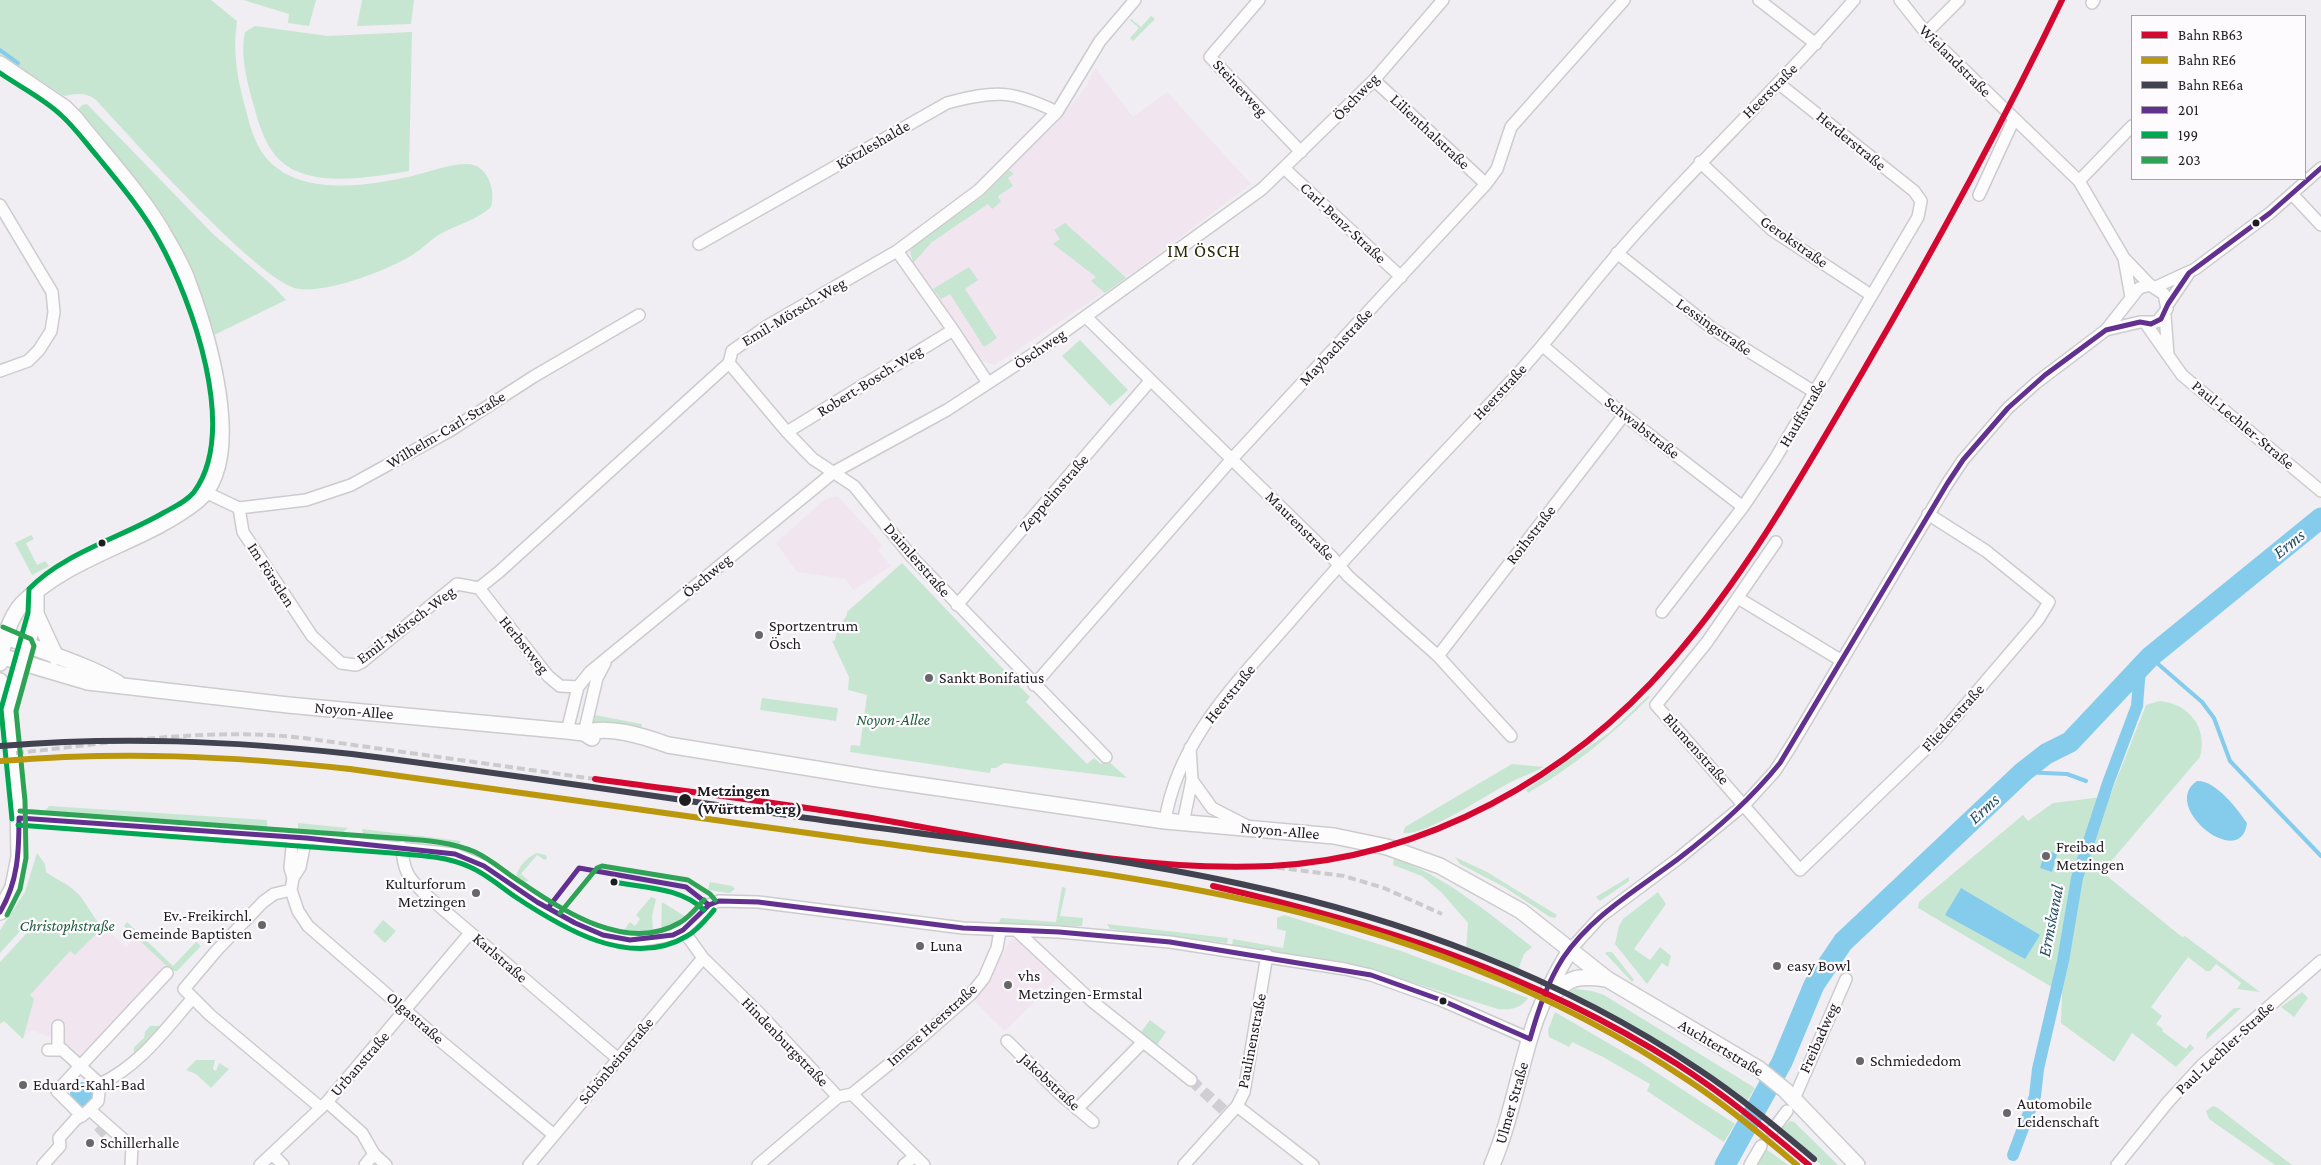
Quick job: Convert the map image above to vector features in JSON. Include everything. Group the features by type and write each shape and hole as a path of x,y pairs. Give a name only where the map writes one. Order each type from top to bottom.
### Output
{"main road":[{"path":"0,64 65,108 75,118 151,214 166,237 188,280 213,368 221,422 219,463 205,492 197,500 174,515 58,576 21,604 3,636 0,658"},
{"path":"8,710 36,614 36,593"},
{"path":"36,614 56,657"},
{"name":"Noyon-Allee","path":"3,636 95,670 124,686"},
{"name":"Noyon-Allee","path":"0,658 22,662 88,682 288,705 584,733 593,739 644,745 668,745 878,779 1183,823 1334,836 1387,847 1440,866 1521,911 1570,950"},
{"path":"0,681 8,710 19,818 17,873 10,896 0,912"},
{"name":"Auchtertstraße","path":"1570,950 1607,979 1759,1069 1788,1100 1857,1165"},
{"name":"Ulmer Straße","path":"1492,1165 1506,1128 1541,1006 1570,950"},
{"path":"1541,1006 1563,983 1571,979 1591,977 1607,979"}],"street":[{"name":"Emil-Mörsch-Weg","path":"341,663 356,665 362,662 457,584 479,588 729,363 732,351 767,326 897,251 979,190 1057,112 1100,41 1135,0"},
{"name":"Steinerweg","path":"1259,0 1210,57 1301,152"},
{"name":"Öschweg","path":"567,731 578,687 583,678 834,472 948,410 988,384 1087,318 1262,189 1285,169 1374,80 1443,0"},
{"name":"Maybachstraße","path":"1034,685 1231,460 1486,184 1497,169 1511,128 1624,0"},
{"path":"1759,0 1816,44"},
{"name":"Heerstraße","path":"1166,820 1169,799 1178,772 1190,747 1228,694 1338,565 1543,346 1617,253 1700,162 1816,44 1854,0"},
{"name":"Wielandstraße","path":"1900,0 1926,33 2078,181 2124,258 2153,286"},
{"path":"1926,33 1959,0"},
{"name":"Lilienthalstraße","path":"1374,80 1486,184"},
{"name":"Herderstraße","path":"1778,83 1914,191 1922,201"},
{"name":"Kötzleshalde","path":"699,244 948,103 980,94 1004,93 1028,98 1057,112"},
{"path":"1979,195 2014,119"},
{"path":"2078,181 2131,127"},
{"name":"Gerokstraße","path":"1700,162 1772,230 1871,295"},
{"path":"2166,309 2189,273 2270,213 2321,168"},
{"name":"Carl-Benz-Straße","path":"1285,169 1401,277"},
{"path":"2292,194 2321,225"},
{"name":"Hauffstraße","path":"1662,612 1743,507 1816,393 1871,295 1918,217 1922,201"},
{"path":"0,206 52,292 54,312 51,331 39,350 28,360 0,371"},
{"path":"897,251 953,330 988,384"},
{"name":"Lessingstraße","path":"1617,253 1713,329 1816,393"},
{"name":"Wielandstraße","path":"2124,258 2130,300"},
{"name":"Ulmer Straße","path":"1570,950 1600,917 1679,858 1745,804 1780,763 1928,514 1963,460 2008,408 2036,383 2106,330 2139,288 2153,286 2189,273"},
{"path":"2153,286 2164,294 2168,356"},
{"path":"2130,300 2132,314 2143,323"},
{"name":"Ulmer Straße","path":"2106,330 2157,322 2166,309"},
{"name":"Wilhelm-Carl-Straße","path":"239,508 306,500 351,485 451,430 533,377 639,314"},
{"name":"Maurenstraße","path":"1087,318 1231,460 1294,519 1348,576 1438,656 1511,736"},
{"name":"Paul-Lechler-Straße","path":"2143,323 2182,375 2321,491"},
{"name":"Robert-Bosch-Weg","path":"787,432 953,330"},
{"name":"Schwabstraße","path":"1543,346 1624,415 1743,507"},
{"name":"Daimlerstraße","path":"729,363 787,432 813,459 854,486 911,556 1034,685 1106,757"},
{"name":"Zeppelinstraße","path":"957,604 1150,381"},
{"name":"Roihstraße","path":"1438,656 1624,415"},
{"path":"205,492 239,508"},
{"name":"Im Förstlen","path":"239,508 243,532 295,612 312,636 341,663"},
{"name":"Fliederstraße","path":"1745,804 1800,870 1860,815 1938,737 2038,620 2049,602 1986,551 1928,514"},
{"name":"Blumenstraße","path":"1745,804 1656,705 1707,642 1776,542"},
{"name":"Herbstweg","path":"479,588 548,676 560,686 578,687"},
{"path":"1738,598 1842,661"},
{"name":"Öschweg","path":"584,733 597,678 607,660"},
{"path":"1183,823 1192,780 1190,747"},
{"path":"1192,780 1212,808 1252,828"},
{"path":"19,818 306,838 462,855 484,866 537,902 585,928 616,938 643,940 673,935 683,930 709,905 730,900 1000,931 1093,934 1266,955 1371,975 1441,1000 1530,1039"},
{"name":"Olgastraße","path":"293,837 290,868 292,884 298,911 308,926 554,1135"},
{"path":"306,838 300,867 292,884 263,902 184,988 192,999 324,1105 362,1133 374,1154 386,1165"},
{"name":"Karlstraße","path":"402,847 402,864 412,880 470,933 617,1058"},
{"name":"Hindenburgstraße","path":"683,930 704,958 838,1097 758,1165"},
{"name":"Innere Heerstraße","path":"838,1097 856,1091 971,994 984,978 997,948 1000,931"},
{"path":"1018,932 1087,996 1191,1080"},
{"name":"Urbanstraße","path":"260,1165 324,1105 406,1011 470,933"},
{"name":"Paulinenstraße","path":"1184,1165 1237,1106 1248,1075 1266,955"},
{"name":"Schönbeinstraße","path":"529,1165 617,1058 704,958"},
{"name":"Paul-Lechler-Straße","path":"2117,1165 2168,1102 2202,1065 2321,961"},
{"path":"130,1165 132,1147 57,1092 109,1030 167,974"},
{"name":"Freibadweg","path":"1772,1131 1846,979"},
{"path":"100,1084 120,1078 141,1058 192,999"},
{"path":"57,1032 58,1046 100,1084"},
{"name":"Jakobstraße","path":"1007,1041 1077,1109 1093,1122"},
{"path":"1077,1109 1143,1042"},
{"path":"48,1050 63,1050"},
{"path":"43,1165 60,1146 59,1138 98,1101 100,1084"},
{"path":"856,1091 924,1165"},
{"path":"1237,1106 1313,1165"},
{"path":"1750,1165 1761,1146"},
{"path":"272,1154 283,1165"},
{"path":"365,1165 374,1154"},
{"path":"904,1165 915,1156"}],"shaded area":[{"path":"1095,68 1133,117 1167,92 1251,184 1126,278 994,365 978,359 905,251 983,196 1009,170 1018,157 1056,125 1087,85"},
{"path":"838,496 883,546 878,550 891,566 853,590 846,579 797,572 776,543 824,500"},
{"path":"64,881 80,895 93,918 126,947 136,937 170,969 84,1062 53,1038 31,1030 25,1036 5,1017 0,962 48,910"},
{"path":"1011,939 1018,939 1061,975 1005,1031 971,998 992,971"}],"green space":[{"path":"0,0 211,0 237,21 235,45 237,68 250,127 265,157 284,173 300,180 338,186 395,180 453,165 474,165 485,173 489,180 492,194 491,207 479,216 437,236 414,254 390,267 342,284 299,289 281,281 256,263 226,236 195,206 95,99 84,94 64,96 0,54"},
{"path":"243,0 316,0 309,26 288,23 289,14"},
{"path":"362,0 414,0 411,24 357,26"},
{"path":"1151,16 1155,19 1133,41 1130,38 1139,28 1130,20 1141,27"},
{"path":"255,26 328,36 412,32 409,171 357,178 338,179 320,177 303,174 287,166 275,155 264,137 259,123 245,68 243,50 245,32"},
{"path":"87,104 213,234 273,286 286,300 212,336 169,234 97,132 78,110 82,105"},
{"path":"1009,170 1014,174 1008,178 1013,186 998,196 1001,202 992,209 988,204 932,242 913,263 910,250 916,244 983,196"},
{"path":"1065,223 1126,278 1105,293 1091,281 1096,277 1053,244 1060,239 1054,230"},
{"path":"969,267 978,280 965,289 997,338 984,347 950,294 941,299 933,289"},
{"path":"1080,340 1128,390 1110,406 1062,356"},
{"path":"31,535 34,539 26,543 37,565 45,561 49,566 32,575 15,543"},
{"path":"902,563 1030,697 1026,702 1087,764 1094,758 1101,764 1106,759 1127,778 1004,763 996,768 991,768 990,773 850,752 851,745 860,746 867,695 848,690 849,677 832,641 835,640 838,628 847,612"},
{"path":"1648,696 1650,697 1607,737 1561,772 1528,793 1526,790 1610,732"},
{"path":"762,698 838,708 836,721 760,710"},
{"name":"Freibad Metzingen","path":"2159,701 2179,707 2194,719 2201,736 2200,757 2102,872 2182,937 2185,936 2260,992 2237,989 2241,983 2216,964 2210,971 2206,971 2188,957 2151,1007 2162,1016 2156,1024 2163,1029 2162,1031 2186,1049 2190,1044 2194,1048 2176,1067 2132,1033 2114,1062 2061,1023 2062,993 1918,908 1919,902 2023,815 2028,821 2053,803 2110,796 2146,705"},
{"path":"594,715 642,724 641,731 593,724"},
{"path":"1512,764 1544,767 1509,783 1441,822 1413,832 1403,833 1405,827"},
{"path":"49,806 267,820 267,827 45,811"},
{"path":"298,823 348,828 341,834 298,830"},
{"path":"362,829 461,841 454,849 454,844 365,833 364,837"},
{"name":"Christophstraße","path":"37,853 45,864 46,872 75,891 103,927 75,955 70,951 30,995 34,999 23,1039 4,1021 0,1024 0,962 38,921 33,917 0,953 0,930 25,892"},
{"path":"537,853 546,855 547,858 545,860 537,855 521,874 529,881 520,882 516,877 521,866 526,860"},
{"path":"1455,857 1487,872 1557,915 1555,918 1550,917 1504,887 1460,864"},
{"path":"1394,858 1449,885 1532,947 1524,954 1517,973 1466,950 1468,923 1442,893 1422,876 1393,865"},
{"path":"1629,877 1629,881 1600,901 1596,897"},
{"path":"710,882 732,886 735,889 730,893 708,890"},
{"path":"1062,887 1066,888 1060,916 1083,918 1082,926 997,927 1001,918 1056,922"},
{"path":"1658,892 1666,904 1634,949 1650,960 1660,947 1671,956 1668,967 1662,963 1647,984 1615,944 1619,926 1623,919"},
{"path":"651,897 656,899 652,916 653,932 622,933 630,922 635,926 640,919 636,915"},
{"path":"662,902 686,917 676,926 661,932"},
{"path":"1284,915 1401,951 1528,998 1515,1008 1498,1009 1346,962 1232,945 1233,939 1283,948 1286,931 1277,929 1277,918"},
{"path":"383,920 396,931 385,943 373,932"},
{"path":"127,922 173,966 196,942 201,946 177,971 172,971 124,926"},
{"path":"1107,924 1228,938 1227,943 1110,929"},
{"path":"1612,952 1634,980 1632,982 1605,953"},
{"path":"1575,989 1604,995 1755,1088 1747,1101 1629,1028 1564,994"},
{"path":"2302,992 2308,998 2294,1017 2281,1007"},
{"path":"2234,1008 2241,1008 2206,1040 2207,1033"},
{"path":"1555,1012 1639,1061 1735,1124 1724,1142 1647,1091 1650,1084 1572,1042 1569,1047 1549,1037 1548,1030"},
{"path":"1150,1020 1166,1032 1157,1045 1141,1032"},
{"path":"150,1026 159,1026 159,1030 142,1052 134,1053 134,1047 144,1038 145,1032"},
{"path":"196,1060 215,1060 213,1069 216,1071 219,1063 229,1069 211,1088 196,1074 186,1070"},
{"path":"2213,1106 2292,1165 2275,1165 2209,1119 2206,1111"},
{"path":"1790,1121 1794,1122 1838,1165 1821,1165 1785,1133 1778,1132"},
{"path":"1766,1149 1788,1165 1756,1165"}],"water":[{"path":"2197,781 2211,785 2218,790 2237,810 2247,823 2242,836 2231,841 2219,838 2206,830 2195,818 2188,805 2188,792"},
{"path":"2045,850 2057,854 2052,872 2040,868"},
{"path":"1961,888 2040,935 2025,959 1945,915"},
{"path":"82,1082 90,1086 94,1094 90,1102 82,1106 74,1102 70,1094 74,1086"}],"waterway":[{"path":"0,50 18,63"},
{"name":"Erms","path":"1725,1165 1782,1062 1814,985 1843,942 2023,772 2046,754 2070,742 2150,657 2321,518"},
{"path":"2150,657 2202,702 2214,718 2230,761 2321,856"},
{"name":"Ermskanal","path":"2013,1155 2035,1096 2038,1069 2063,961 2077,878 2108,783 2137,706 2140,668"},
{"path":"2023,772 2067,774 2086,781"}],"tunnel":[{"path":"1191,1080 1229,1115"},
{"path":"98,1134 103,1129"},
{"path":"1761,1146 1772,1131"}],"railway":[{"path":"16,753 196,735 268,735 304,738 595,779"},
{"path":"1265,866 1344,876 1384,888 1442,914"}],"rail line":[{"name":"RB63","path":"595,779 824,810 1084,855 1177,865 1224,867 1271,866 1329,860 1385,847 1439,828 1491,804 1541,775 1588,741 1631,703 1699,628 1750,558 1796,485 1940,235 1991,142 2062,0"},
{"name":"RE6a","path":"0,746 89,741 176,741 352,754 1046,850 1144,865 1241,884 1360,914 1420,933 1536,979 1592,1006 1646,1036 1698,1069 1743,1101 1814,1159"},
{"name":"RE6","path":"1,761 89,756 176,756 350,769 1044,865 1189,888 1237,898 1296,912 1414,946 1528,992 1584,1019 1637,1048 1689,1081 1717,1100 1797,1165"},
{"name":"RB63","path":"1213,886 1334,917 1394,935 1453,955 1568,1003 1623,1032 1694,1075 1745,1112 1809,1165"}],"transit line":[{"name":"199","path":"0,73 48,104 67,121 122,187 159,241 185,297 206,366 211,401 212,435 207,466 194,492 188,498 147,522 75,556 58,566 29,589 28,613 1,709 12,819"},
{"name":"201","path":"1530,1039 1552,977 1574,943 1601,916 1719,826 1757,790 1780,763 1947,484 1963,460 2008,408 2045,375 2106,330 2140,322 2151,324 2161,319 2168,304 2189,273 2270,213 2321,168"},
{"name":"203","path":"3,627 31,639 34,646 16,711 25,801 26,858 20,889 7,915"},
{"name":"203","path":"20,811 414,839 445,843 475,852 557,906 597,925 618,931 639,933 659,931 683,921 704,900"},
{"name":"201","path":"19,818 306,838 455,854 484,866 537,902 575,923 603,935 630,940 673,935 683,930 709,905 719,901 758,902 963,928 1059,932 1170,942 1371,975 1441,1000 1530,1039"},
{"name":"201","path":"0,912 14,878 18,855 19,818"},
{"name":"199","path":"18,825 411,854 441,858 461,863 476,870 553,921 575,932 597,941 620,947 643,949 665,945 691,934 714,910"},
{"name":"203","path":"560,913 597,868 602,866 688,880 710,894 715,900"},
{"name":"201","path":"548,908 579,868 686,887 709,905"},
{"name":"199","path":"614,882 673,893 694,902 704,910"}],"place":[{"name":"Sportzentrum Ösch","path":"759,635"},
{"name":"Sankt Bonifatius","path":"929,678"},
{"name":"Metzingen (Württemberg)","path":"685,800"},
{"name":"Freibad Metzingen","path":"2046,856"},
{"name":"Kulturforum Metzingen","path":"476,893"},
{"name":"Ev.-Freikirchl. Gemeinde Baptisten","path":"262,925"},
{"name":"Luna","path":"920,946"},
{"name":"easy Bowl","path":"1777,966"},
{"name":"vhs Metzingen-Ermstal","path":"1008,985"},
{"name":"Schmiededom","path":"1860,1061"},
{"name":"Eduard-Kahl-Bad","path":"23,1085"},
{"name":"Automobile Leidenschaft","path":"2007,1113"},
{"name":"Schillerhalle","path":"90,1143"}],"district":[{"name":"IM ÖSCH","path":"1204,251"}]}
